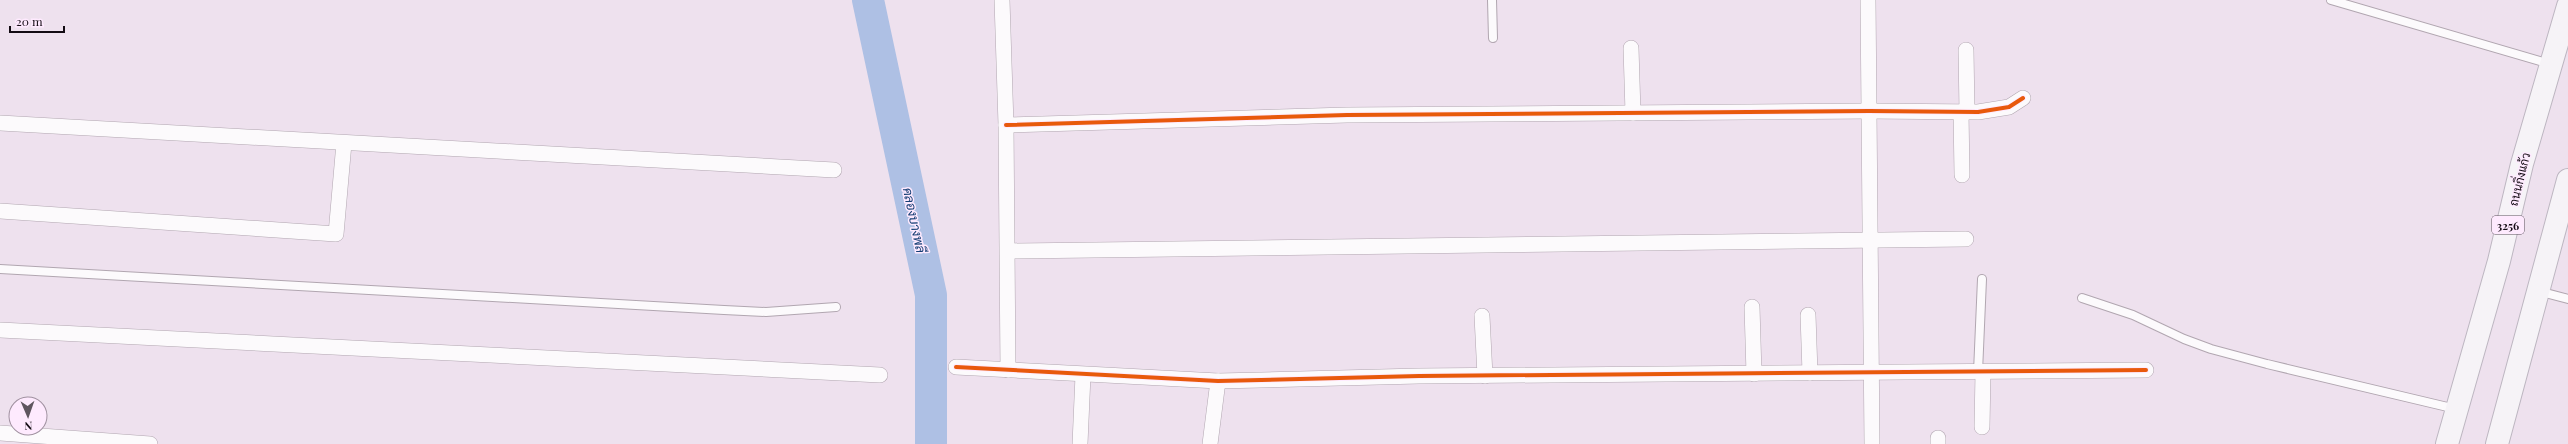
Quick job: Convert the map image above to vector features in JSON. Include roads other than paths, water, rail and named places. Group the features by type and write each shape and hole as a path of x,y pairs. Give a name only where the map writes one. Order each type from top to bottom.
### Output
{"main road":[{"name":"ถนนกิ่งแก้ว","path":"2447,444 2499,261 2522,164 2568,6"},
{"path":"2497,444 2537,291 2567,189"}],"street":[{"path":"1002,0 1006,124 1005,222 1008,251 1008,370"},
{"path":"1868,0 1872,444"},
{"path":"1631,48 1633,113"},
{"path":"1962,176 1966,50"},
{"path":"1006,124 1347,115 1869,111 1964,112 2009,107 2023,98"},
{"path":"0,123 344,144 834,170"},
{"path":"0,211 336,234 344,144"},
{"path":"1008,251 1966,239"},
{"path":"1752,307 1754,374"},
{"path":"1808,315 1810,373"},
{"path":"1482,316 1485,376"},
{"path":"0,330 880,375"},
{"path":"956,367 1218,381 1485,376 2146,370"},
{"path":"1980,372 1982,426"},
{"path":"1080,444 1083,374"},
{"path":"1210,444 1218,381"},
{"path":"0,433 150,444"}],"lane":[{"path":"1492,0 1493,38"},
{"path":"2331,0 2551,65"},
{"path":"0,269 766,312 836,307"},
{"path":"1980,372 1982,279"},
{"path":"2537,291 2568,299"},
{"path":"2082,298 2133,315 2184,339 2211,348 2267,364 2457,409"}],"waterway":[{"name":"คลองบางพลี","path":"868,0 931,295 931,444"}]}
